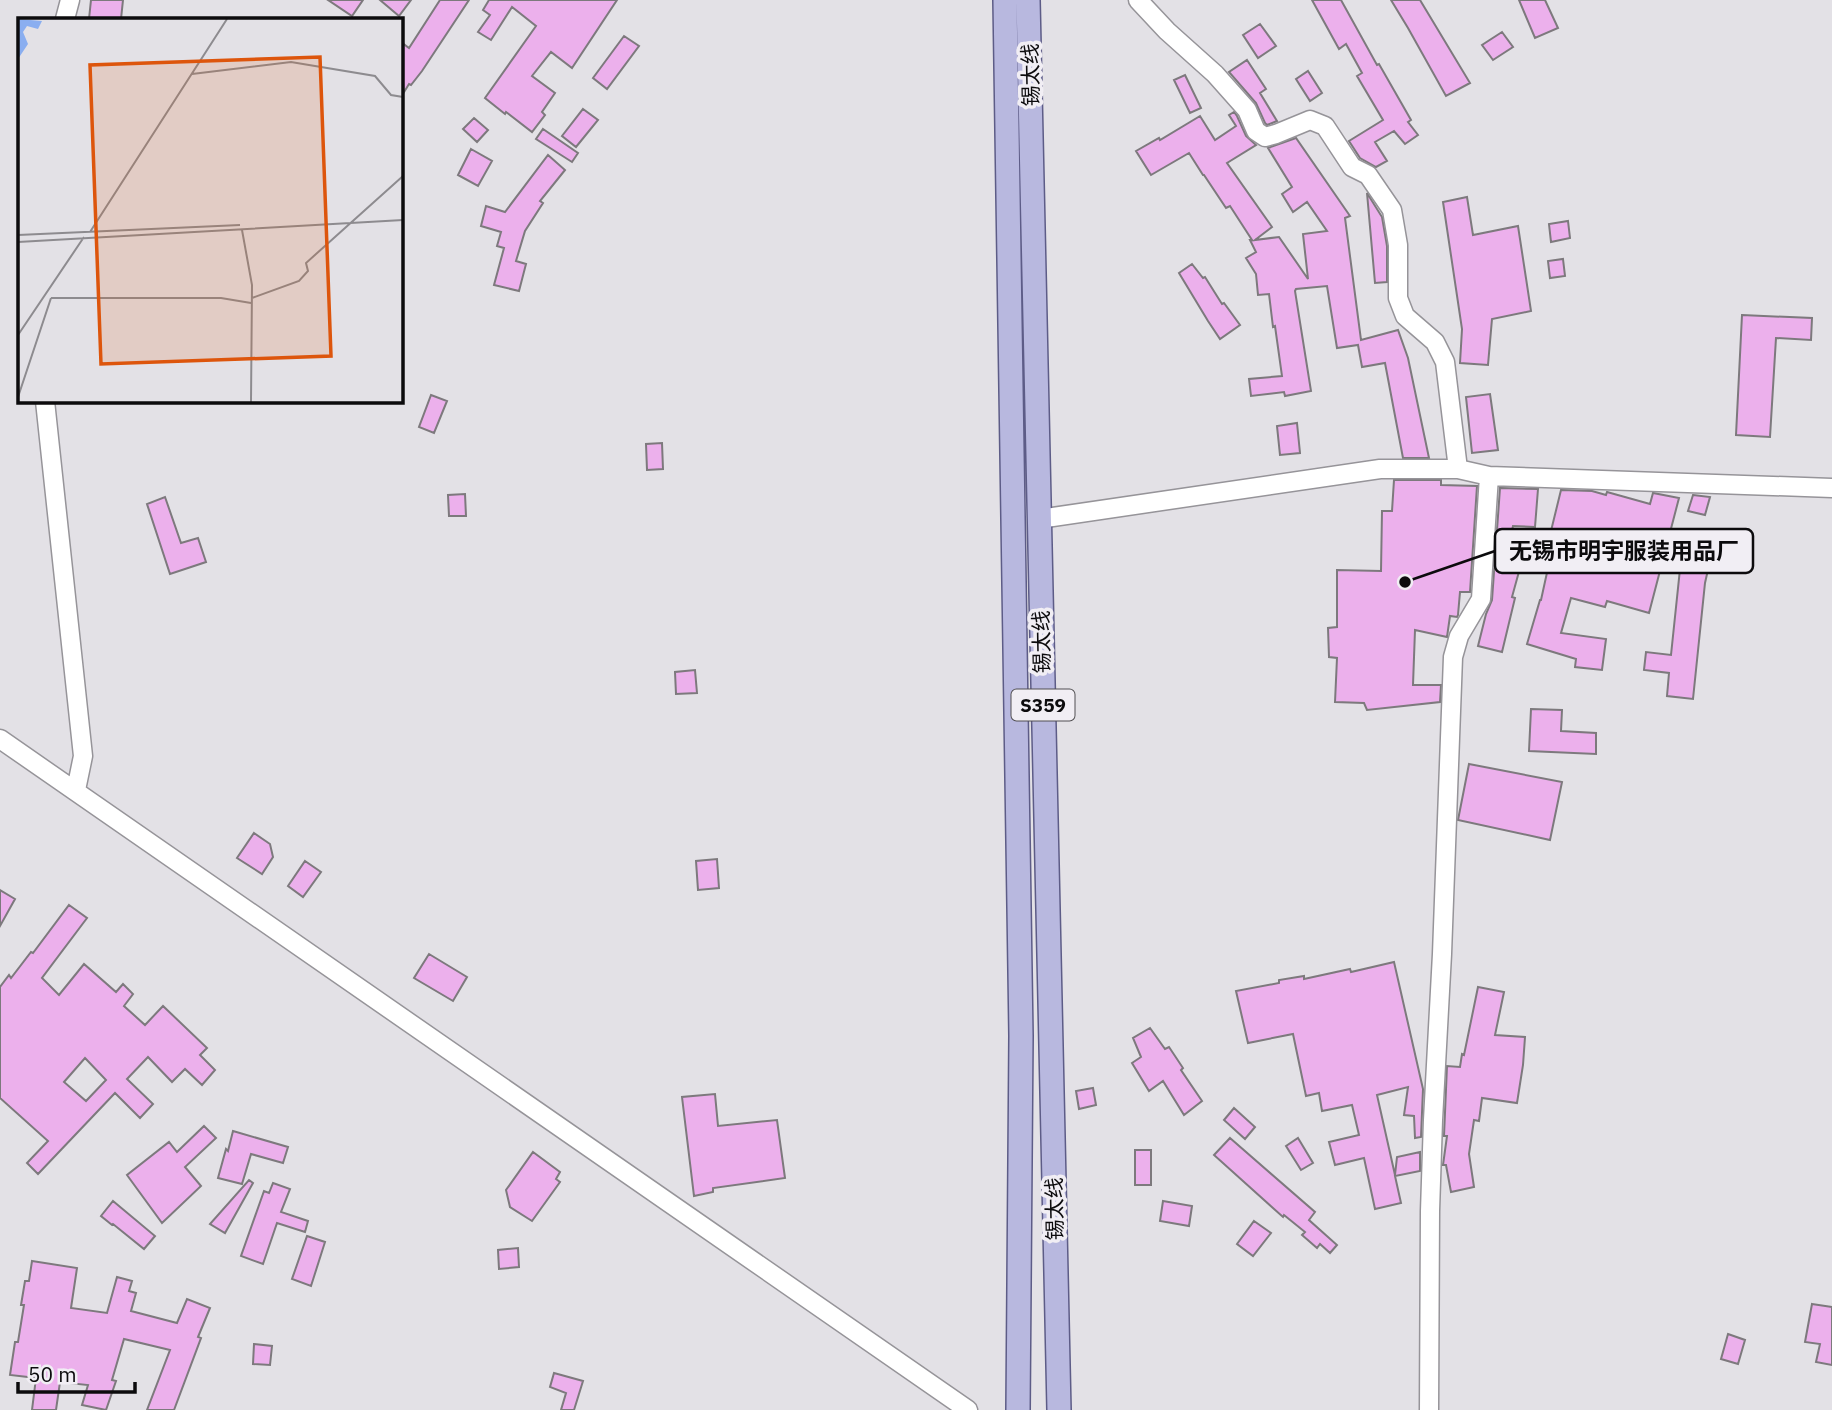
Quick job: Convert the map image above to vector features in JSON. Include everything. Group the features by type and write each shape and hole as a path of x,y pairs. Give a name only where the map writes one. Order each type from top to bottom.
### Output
{"main road":[{"name":"锡太线","path":"1005,0 1021,1036 1018,1410"},
{"name":"锡太线","path":"1028,0 1059,1410"}],"street":[{"path":"65,18 70,0"},
{"path":"1138,0 1167,32 1223,83 1247,110 1256,131 1265,137 1310,120 1325,126 1352,167 1368,175 1392,210 1398,245 1398,298 1405,316 1435,342 1445,362 1458,468"},
{"path":"45,402 83,755 76,790"},
{"path":"1039,519 1380,469 1458,468 1489,476 1832,488"},
{"path":"1429,1410 1433,1120 1453,657 1459,636 1481,599 1489,476"},
{"path":"0,739 968,1410"}],"building":[{"path":"91,0 123,0 121,18 89,18"},
{"path":"328,0 363,0 352,16"},
{"path":"380,0 411,0 399,16"},
{"path":"440,0 469,0 422,71 402,95 402,43 409,48"},
{"path":"489,0 617,0 572,68 551,52 532,76 555,93 542,112 545,115 532,132 485,98 536,26 512,7 491,40 478,32 490,15 483,10"},
{"path":"1312,0 1341,0 1411,120 1408,122 1418,135 1405,144 1394,131 1375,142 1387,161 1376,167 1360,158 1349,141 1383,120 1357,76 1362,73 1346,44 1339,49"},
{"path":"1391,0 1420,0 1470,83 1446,96"},
{"path":"1519,0 1545,0 1558,28 1535,38"},
{"path":"1260,24 1276,46 1258,58 1243,35"},
{"path":"1502,32 1513,47 1493,60 1482,45"},
{"path":"624,36 639,46 607,89 593,78"},
{"path":"1247,60 1266,89 1260,93 1277,121 1267,125 1256,103 1229,72"},
{"path":"1308,71 1322,93 1310,101 1296,79"},
{"path":"1185,75 1201,108 1190,113 1174,80"},
{"path":"583,109 598,120 576,147 562,136"},
{"path":"1234,112 1246,136 1256,145 1227,163 1272,227 1255,240 1279,237 1308,279 1303,234 1327,231 1307,202 1293,212 1282,194 1292,187 1268,148 1296,138 1350,216 1345,218 1361,340 1398,330 1408,358 1429,458 1403,458 1385,363 1362,367 1358,345 1337,348 1327,286 1295,291 1311,391 1285,396 1284,392 1251,396 1249,379 1282,376 1269,294 1258,295 1256,274 1246,258 1256,252 1252,240 1230,206 1226,208 1189,153 1151,175 1136,151 1200,116 1215,140 1236,126 1229,115"},
{"path":"474,118 488,130 477,142 463,129"},
{"path":"543,129 578,153 572,162 536,139"},
{"path":"471,149 492,161 478,186 458,175"},
{"path":"548,155 565,170 540,201 543,203 525,231 516,261 526,264 519,291 494,285 504,248 497,246 501,232 481,226 486,206 505,212"},
{"path":"1367,193 1382,217 1387,246 1387,282 1375,283"},
{"path":"1467,197 1473,235 1518,226 1531,311 1492,319 1488,365 1460,363 1462,329 1443,202"},
{"path":"1568,221 1570,238 1551,242 1549,224"},
{"path":"1563,259 1565,276 1550,278 1548,261"},
{"path":"1192,264 1203,278 1205,277 1222,304 1224,303 1240,325 1220,339 1179,273"},
{"path":"1742,315 1812,318 1811,340 1776,338 1770,437 1736,435"},
{"path":"1490,394 1498,450 1472,453 1466,397"},
{"path":"431,395 447,401 434,433 419,427"},
{"path":"1297,423 1300,453 1280,455 1277,426"},
{"path":"662,443 663,469 647,470 646,444"},
{"path":"1394,480 1441,480 1441,485 1477,486 1470,592 1460,592 1458,615 1450,616 1447,637 1415,630 1413,685 1441,685 1440,702 1367,710 1364,703 1335,702 1337,658 1329,657 1328,628 1337,627 1337,570 1381,571 1382,511 1392,511"},
{"path":"1500,488 1538,489 1535,527 1513,526 1507,553 1523,557 1512,597 1515,598 1502,652 1478,646 1492,600"},
{"path":"1561,490 1592,491 1606,495 1607,492 1650,504 1653,493 1679,498 1649,613 1607,601 1605,607 1571,598 1561,633 1606,639 1602,670 1575,667 1576,659 1527,644 1541,600 1555,536 1550,535"},
{"path":"465,494 466,516 449,516 448,495"},
{"path":"1693,495 1710,497 1705,515 1688,511"},
{"path":"165,497 181,543 198,538 206,562 170,574 147,504"},
{"path":"1698,530 1716,534 1705,583 1693,699 1667,696 1669,673 1644,670 1646,652 1671,655 1682,550 1693,552"},
{"path":"695,670 697,693 676,694 675,672"},
{"path":"1531,709 1562,710 1561,731 1596,733 1596,754 1529,751"},
{"path":"1469,764 1562,782 1550,840 1458,820"},
{"path":"254,833 270,844 273,857 262,874 237,858"},
{"path":"717,859 719,888 698,890 696,861"},
{"path":"305,861 321,872 303,897 288,886"},
{"path":"0,890 15,899 0,926"},
{"path":"69,905 87,918 42,978 59,995 84,964 116,992 123,984 133,994 124,1006 145,1025 163,1006 207,1048 200,1055 215,1070 202,1085 185,1069 172,1082 148,1057 127,1079 153,1104 140,1118 115,1093 38,1174 27,1163 48,1141 0,1098 0,987 9,975 11,978 31,952 33,953","holes":["85,1058 106,1080 86,1101 64,1082"]},
{"path":"429,954 467,977 453,1001 414,978"},
{"path":"1394,962 1423,1089 1421,1137 1415,1138 1414,1116 1404,1115 1408,1087 1377,1095 1395,1175 1397,1157 1420,1152 1420,1171 1395,1176 1401,1203 1375,1209 1364,1158 1335,1165 1329,1142 1359,1135 1352,1105 1322,1111 1319,1093 1306,1096 1293,1034 1248,1043 1236,991 1279,983 1279,980 1304,976 1304,979 1350,969 1351,972"},
{"path":"1478,987 1504,992 1495,1035 1525,1037 1523,1065 1517,1103 1482,1098 1479,1121 1474,1120 1469,1154 1474,1187 1451,1192 1446,1165 1443,1165 1447,1136 1444,1136 1447,1066 1460,1067"},
{"path":"1150,1028 1165,1049 1169,1047 1202,1101 1184,1115 1163,1081 1149,1091 1132,1063 1141,1057 1133,1038"},
{"path":"1093,1088 1096,1105 1079,1109 1076,1091"},
{"path":"715,1094 718,1126 777,1120 785,1178 713,1188 713,1192 694,1196 682,1097"},
{"path":"1234,1108 1255,1127 1245,1139 1224,1120"},
{"path":"204,1126 216,1138 185,1167 201,1186 162,1223 127,1175 169,1142 177,1152"},
{"path":"233,1131 288,1147 283,1163 251,1154 242,1184 218,1178"},
{"path":"1230,1138 1315,1212 1309,1220 1337,1245 1330,1253 1320,1244 1317,1248 1302,1235 1305,1232 1284,1215 1283,1217 1214,1155"},
{"path":"1298,1138 1313,1163 1301,1170 1286,1146"},
{"path":"1135,1150 1151,1150 1151,1185 1135,1185"},
{"path":"533,1152 560,1172 556,1179 560,1182 532,1221 510,1207 506,1190"},
{"path":"249,1180 253,1183 225,1233 210,1224"},
{"path":"273,1183 290,1189 281,1212 308,1221 305,1232 277,1223 263,1264 241,1256 264,1191 269,1193"},
{"path":"113,1201 155,1236 144,1249 101,1216"},
{"path":"1163,1201 1192,1206 1189,1226 1160,1221"},
{"path":"1254,1221 1271,1233 1253,1256 1237,1244"},
{"path":"307,1236 325,1242 311,1286 292,1279"},
{"path":"518,1248 519,1267 499,1269 498,1250"},
{"path":"32,1261 77,1268 71,1308 107,1313 117,1277 132,1281 129,1291 136,1293 131,1311 177,1323 187,1299 210,1308 174,1410 147,1410 170,1350 124,1339 112,1380 116,1381 106,1410 82,1405 88,1385 60,1382 56,1410 32,1410 36,1378 10,1375 24,1305 21,1305 25,1281 29,1281"},
{"path":"1812,1304 1832,1307 1832,1365 1816,1362 1820,1344 1805,1342"},
{"path":"1728,1334 1745,1340 1738,1364 1721,1359"},
{"path":"254,1344 272,1346 270,1365 253,1364"},
{"path":"554,1373 583,1381 574,1410 561,1410 566,1393 550,1387"}],"place":[{"name":"无锡市明宇服装用品厂","path":"1405,582"}]}
